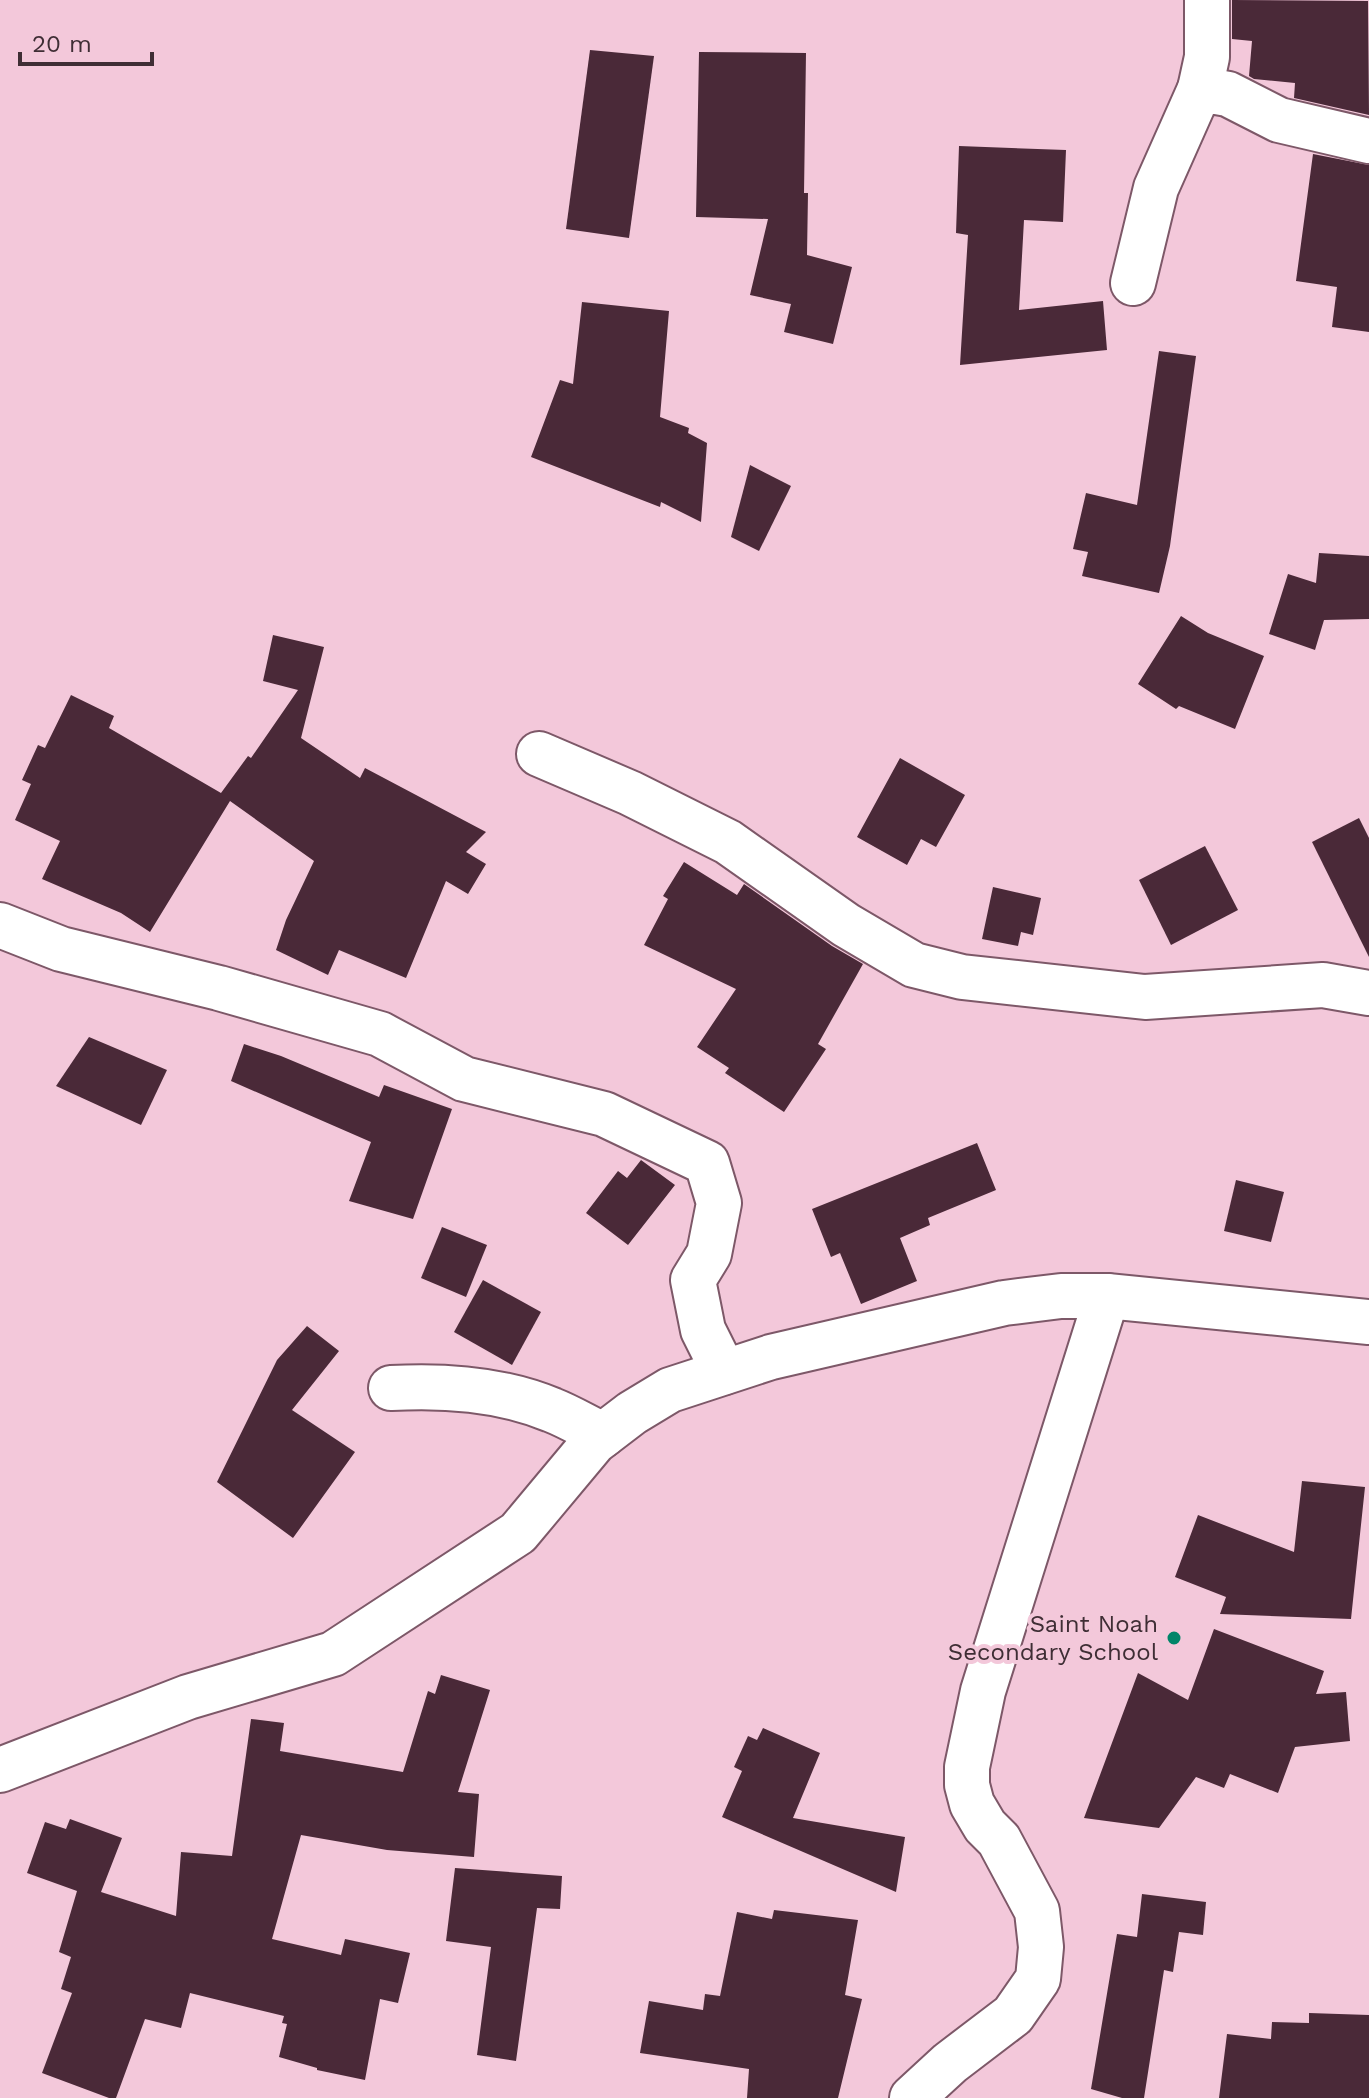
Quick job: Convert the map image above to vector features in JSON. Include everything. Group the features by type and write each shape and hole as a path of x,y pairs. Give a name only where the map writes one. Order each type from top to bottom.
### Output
{"street":[{"path":"1133,283 1156,188 1200,89 1207,57 1207,0"},
{"path":"1200,89 1228,94 1279,120 1369,141"},
{"path":"539,754 630,793 728,842 834,918 914,965 962,977 1026,986 1145,997 1323,985 1369,993"},
{"path":"0,925 61,949 219,988 380,1034 464,1079 604,1114 707,1163 719,1203 709,1254 693,1280 703,1330 724,1372"},
{"path":"0,1770 188,1697 333,1654 518,1533 603,1435 670,1390 724,1372 771,1357 1004,1303 1061,1296 1107,1296 1369,1322"},
{"path":"912,2098 950,2063 1013,2015 1038,1979 1041,1947 1037,1911 999,1840 985,1826 972,1804 967,1785 967,1767 983,1691 1107,1296"},
{"path":"391,1388 440,1386 501,1395 551,1409 603,1435"}],"building":[{"path":"1232,0 1368,1 1369,115 1294,98 1295,83 1249,76 1252,41 1232,39"},
{"path":"590,50 654,56 629,238 566,229"},
{"path":"699,52 806,53 804,193 808,193 807,255 852,267 833,344 784,332 791,304 750,295 768,219 696,217"},
{"path":"959,146 1066,150 1063,222 1024,220 1019,310 1103,301 1107,350 960,365 968,235 956,233"},
{"path":"1313,154 1369,165 1369,332 1332,327 1337,287 1296,281"},
{"path":"582,302 669,311 660,417 689,428 688,433 707,443 701,522 661,502 660,507 531,457 560,380 573,384"},
{"path":"1159,351 1196,356 1170,546 1159,593 1082,576 1088,552 1073,549 1086,493 1137,505"},
{"path":"750,465 791,486 759,551 731,537"},
{"path":"1319,553 1369,556 1369,619 1324,620 1315,650 1269,634 1288,574 1316,583"},
{"path":"1181,616 1208,633 1264,656 1235,729 1179,706 1176,709 1138,684"},
{"path":"273,635 324,647 301,738 360,778 365,768 486,832 466,852 486,864 468,894 446,881 406,978 339,950 328,975 276,950 286,920 314,861 230,801 150,932 121,913 42,879 60,841 15,820 31,784 22,780 38,745 45,748 71,695 114,716 109,728 221,793 248,756 251,758 298,690 263,681"},
{"path":"900,758 965,795 936,847 921,839 907,865 857,837"},
{"path":"1359,818 1369,838 1369,957 1312,842"},
{"path":"1205,846 1238,910 1171,945 1139,880"},
{"path":"684,862 737,895 744,884 863,964 818,1044 826,1049 784,1112 725,1073 729,1068 697,1047 736,989 644,945 668,899 663,896"},
{"path":"993,887 1041,898 1033,935 1021,932 1018,946 982,939"},
{"path":"89,1037 167,1070 141,1125 56,1086"},
{"path":"244,1044 379,1097 384,1085 452,1109 413,1219 349,1201 371,1142 231,1081"},
{"path":"977,1143 996,1190 928,1218 930,1225 900,1238 917,1281 861,1304 840,1253 831,1257 812,1209"},
{"path":"641,1160 675,1185 628,1245 586,1213 618,1171 627,1178"},
{"path":"1236,1180 1284,1192 1271,1242 1224,1231"},
{"path":"442,1227 487,1245 466,1297 421,1278"},
{"path":"483,1280 541,1312 512,1365 454,1332"},
{"path":"307,1326 339,1351 292,1410 355,1452 293,1538 217,1482 277,1360"},
{"path":"1302,1481 1365,1487 1351,1619 1220,1614 1226,1597 1175,1577 1198,1515 1294,1552"},
{"path":"1214,1629 1324,1671 1316,1694 1346,1692 1350,1741 1295,1747 1278,1793 1230,1774 1224,1788 1196,1777 1159,1828 1084,1818 1138,1673 1188,1700"},
{"path":"441,1675 490,1690 458,1792 479,1794 474,1857 387,1850 301,1835 272,1939 341,1955 345,1939 410,1953 398,2003 380,1999 365,2080 317,2070 279,2057 287,2024 282,2023 284,2016 190,1993 181,2028 145,2019 116,2098 42,2073 72,1993 61,1989 71,1957 59,1952 77,1891 27,1873 45,1822 66,1829 70,1819 122,1838 101,1892 176,1916 181,1852 232,1856 251,1719 284,1723 280,1751 403,1772 428,1691 435,1694"},
{"path":"763,1728 820,1753 793,1818 905,1837 896,1892 722,1817 742,1771 734,1767 748,1736 757,1740"},
{"path":"455,1868 562,1876 560,1909 537,1908 516,2061 477,2055 491,1947 446,1941"},
{"path":"1142,1894 1206,1902 1203,1935 1179,1932 1173,1972 1164,1970 1144,2098 1122,2098 1091,2089 1117,1934 1137,1937"},
{"path":"774,1910 858,1920 845,1995 862,1999 838,2098 747,2098 749,2069 640,2053 649,2001 703,2010 705,1994 720,1996 737,1912 772,1919"},
{"path":"1309,2013 1369,2015 1369,2098 1219,2098 1227,2034 1271,2039 1272,2022 1309,2023"}],"place":[{"name":"Saint Noah Secondary School","path":"1174,1638"}]}
